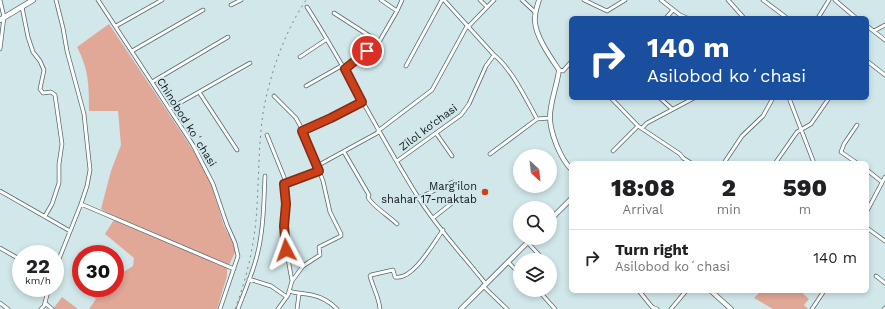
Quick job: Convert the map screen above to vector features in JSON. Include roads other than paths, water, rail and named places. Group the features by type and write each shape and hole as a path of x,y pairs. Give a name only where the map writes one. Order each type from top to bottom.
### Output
{"main road":[{"path":"2,18 33,0"}],"street":[{"path":"0,0 2,18 0,49"},
{"path":"56,0 67,51 84,114 90,170 81,204 64,246"},
{"name":"Chinobod koʻchasi","path":"98,0 192,145 213,184 227,225 235,243 238,256 220,309"},
{"path":"116,26 162,0"},
{"path":"231,5 241,0"},
{"path":"381,0 397,10"},
{"path":"306,86 344,67 379,42 402,0"},
{"path":"406,66 443,0 498,58 515,81 537,119"},
{"path":"480,0 487,7"},
{"path":"317,166 344,152 378,131 432,90 468,26 494,0"},
{"path":"522,0 535,12"},
{"path":"539,0 535,12 535,23 544,48 559,70 550,118 557,146 569,166"},
{"path":"584,0 604,11 609,10 625,0"},
{"path":"660,0 684,16"},
{"path":"728,0 742,16"},
{"path":"763,0 784,16"},
{"path":"819,16 829,0"},
{"path":"835,0 854,16"},
{"path":"22,6 28,38 33,52 40,61 44,70 40,89 43,92 51,92 55,95 62,144 59,164 59,183 52,204 45,216"},
{"path":"307,8 328,39 378,131 418,198 484,285 507,309"},
{"path":"132,52 204,10"},
{"path":"668,16 673,10"},
{"path":"334,13 379,42"},
{"path":"874,31 885,25"},
{"path":"869,27 885,40"},
{"path":"152,82 228,37"},
{"path":"300,56 328,39"},
{"name":"Zilol ko‘chasi","path":"397,161 461,115 469,104 486,66 494,55"},
{"path":"169,109 250,63"},
{"path":"869,63 885,75"},
{"path":"559,70 562,71 569,64"},
{"path":"199,92 238,150"},
{"path":"274,96 296,118 319,171 330,212 341,236 319,247 320,255 303,266 292,281 287,296 278,309"},
{"path":"613,100 638,126 680,154 688,161"},
{"path":"662,100 672,110"},
{"path":"642,128 648,123 690,100"},
{"path":"725,161 742,136 763,116 772,100"},
{"path":"790,100 813,161"},
{"path":"777,161 797,132 811,124 828,100"},
{"path":"302,131 362,102"},
{"path":"490,154 537,119 550,118"},
{"path":"854,161 841,152 844,144 857,125"},
{"path":"613,151 638,126"},
{"path":"436,133 452,156"},
{"path":"267,135 286,182"},
{"path":"344,152 369,193 368,197 370,201 397,224"},
{"path":"292,281 285,242 286,204 283,186 286,182 319,171"},
{"path":"869,172 882,182"},
{"path":"238,309 255,264 261,235 265,176"},
{"path":"869,207 885,177"},
{"path":"418,198 453,182"},
{"path":"0,191 70,231"},
{"path":"557,213 569,201"},
{"path":"433,218 452,203"},
{"path":"81,204 234,269"},
{"path":"869,229 885,241"},
{"path":"380,309 370,276 393,270 395,277 397,278 413,270 423,259 443,230"},
{"path":"461,309 525,245"},
{"path":"531,245 538,253"},
{"path":"0,248 12,255"},
{"path":"508,262 513,267"},
{"path":"876,276 885,283"},
{"path":"249,279 271,286 287,296"},
{"path":"289,291 299,294 314,295 329,302 338,309"},
{"path":"640,293 648,303 656,309"},
{"path":"672,309 684,293"},
{"path":"713,293 731,309"},
{"path":"812,309 823,293"},
{"path":"297,309 299,294"},
{"path":"41,309 46,297"},
{"path":"545,297 555,309"},
{"path":"0,303 8,309"},
{"path":"44,303 52,309"}],"railway":[{"path":"235,309 248,265 255,232 260,140 266,98 279,54 291,26 306,0"}],"place":[{"name":"Marg'ilon shahar 17-maktab","path":"485,192"}]}
